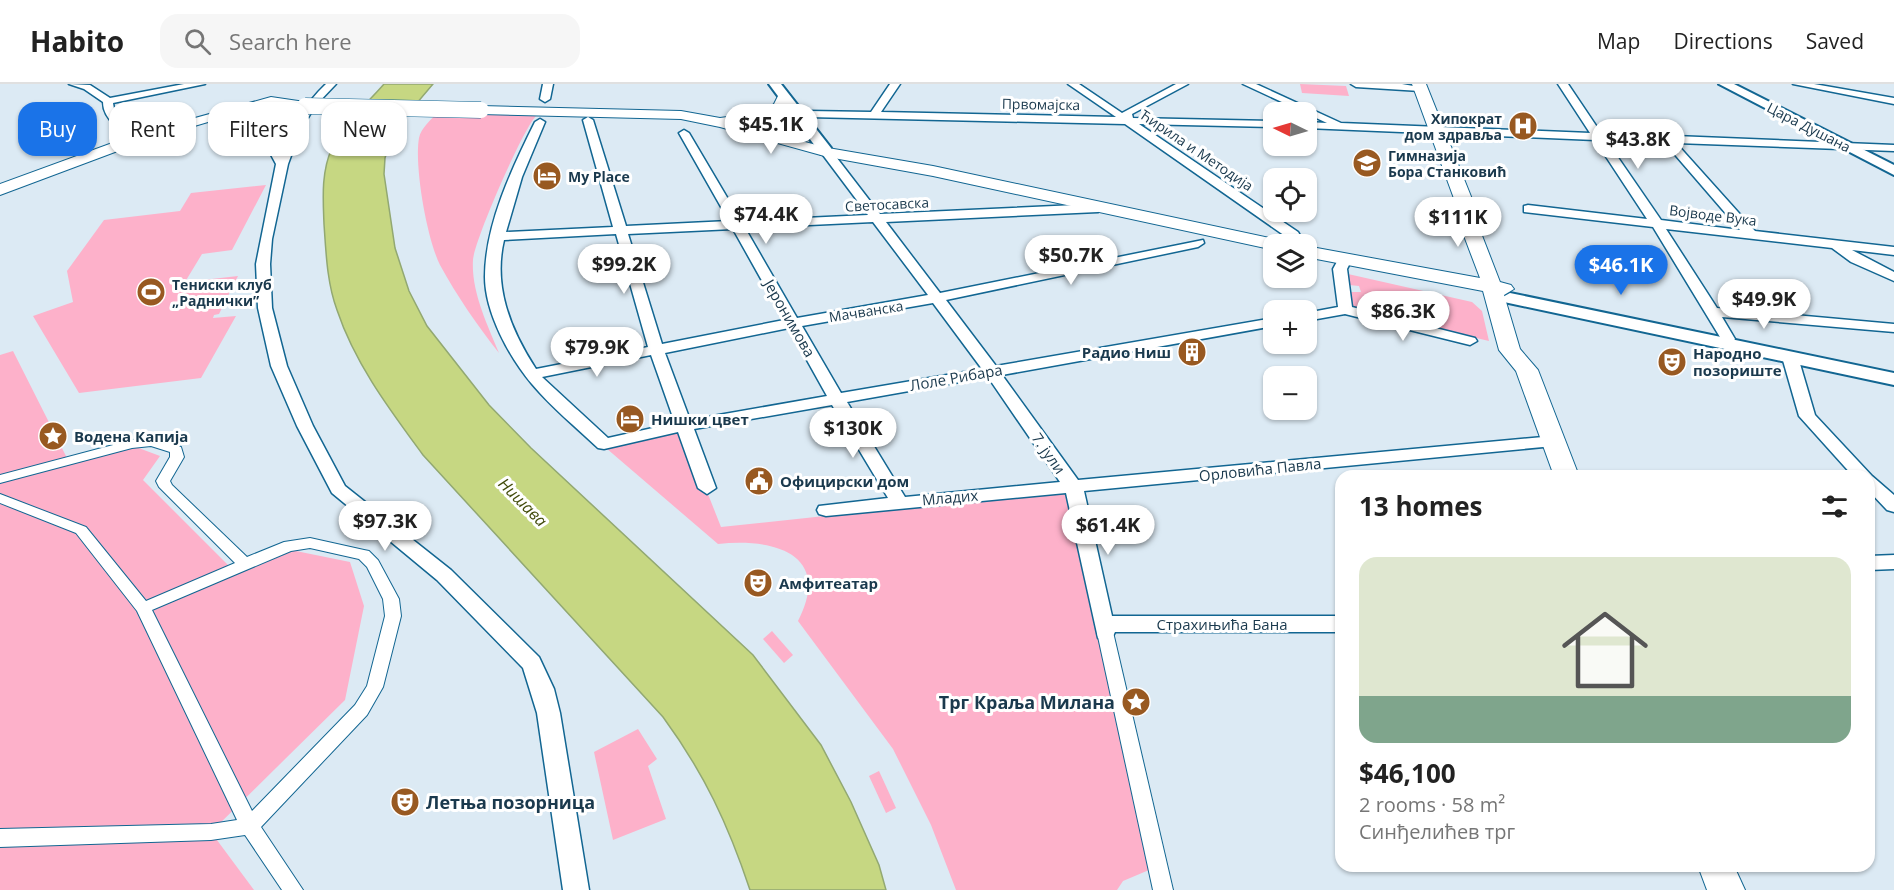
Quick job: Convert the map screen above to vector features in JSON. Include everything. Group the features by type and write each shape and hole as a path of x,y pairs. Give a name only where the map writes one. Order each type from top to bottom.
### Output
{"main road":[{"path":"256,102 274,86 280,102"},
{"path":"1419,86 1465,204 1467,220 1501,292 1510,350 1527,370 1565,470"},
{"path":"720,123 774,114 782,106 786,91"},
{"path":"309,106 672,115 720,123 748,132 1263,242"},
{"path":"0,197 147,141 208,122"},
{"path":"824,147 876,162 933,171"},
{"path":"0,190 109,149"},
{"path":"847,176 854,166 876,162"},
{"path":"1317,254 1501,292"},
{"path":"1317,254 1393,274 1501,292"},
{"path":"1718,872 1726,890"}],"street":[{"path":"74,84 87,87 108,101 200,84"},
{"path":"309,104 331,84"},
{"path":"545,99 548,84"},
{"name":"7. јули","path":"775,84 786,91 808,114 820,130 824,147"},
{"path":"874,115 895,84"},
{"name":"Ћирила и Методија","path":"1073,84 1292,234"},
{"path":"1128,121 1127,113 1183,84"},
{"path":"1248,84 1343,126"},
{"path":"1356,84 1419,86"},
{"path":"1563,84 1728,339"},
{"name":"Цара Душана","path":"1725,84 1894,171"},
{"path":"1798,84 1894,101"},
{"name":"7. јули","path":"786,91 824,147 991,370 1061,472 1074,487 1163,890"},
{"path":"108,101 109,114"},
{"name":"Првомајска","path":"808,114 1263,124"},
{"path":"588,120 656,349 707,488"},
{"path":"532,375 511,334 492,279 497,236 531,139 540,122"},
{"path":"1317,125 1894,148"},
{"name":"Јеронимова","path":"684,133 836,398 899,502"},
{"path":"1666,138 1751,234"},
{"path":"277,156 282,164"},
{"path":"285,156 263,264 267,323 279,366 305,426 338,489 444,575 531,663 540,680 551,713 555,762 576,890"},
{"name":"Светосавска","path":"497,236 623,232 1098,208"},
{"name":"Војводе Вука","path":"1528,209 1894,251"},
{"name":"Мачванска","path":"532,375 656,349 937,298 1198,243"},
{"path":"1835,244 1856,259 1894,277"},
{"path":"1344,261 1340,269 1345,310"},
{"path":"1501,292 1728,339 1790,357"},
{"path":"1501,292 1894,379"},
{"path":"1317,315 1345,310 1470,341"},
{"path":"1710,312 1894,328"},
{"name":"Лоле Рибара","path":"532,375 604,444 683,426 836,398 1263,324"},
{"path":"1790,357 1807,416 1857,470"},
{"name":"Орловића Павла","path":"1074,487 1554,441"},
{"path":"0,479 132,444 152,442 176,450 177,457 163,481 166,487 245,564"},
{"name":"Младих","path":"826,510 1074,487"},
{"path":"1875,487 1894,506"},
{"path":"0,498 81,530 143,608 250,826 293,890"},
{"path":"0,838 211,832 250,826 370,699 393,616 393,607 373,564 357,553 299,543 143,608"},
{"path":"1875,563 1894,562"},
{"name":"Страхињића Бана","path":"1105,628 1335,624"}],"shaded area":[{"path":"1300,84 1346,86 1349,96 1302,93"},
{"path":"438,112 536,116 521,141 500,186 481,231 473,260 477,295 499,353 447,277 435,253 431,238 420,184 418,150 422,131"},
{"name":"Тениски клуб „Раднички”","path":"266,185 232,250 202,254 185,282 238,276 219,314 214,315 213,318 236,316 201,378 79,393 33,316 73,302 67,271 104,220 180,211 191,193"},
{"path":"1348,274 1472,302 1482,311 1489,341 1354,309 1350,292 1361,292 1359,286 1349,285"},
{"path":"13,351 70,464 136,447 160,456 143,480 237,574 291,550 350,562 364,606 345,700 211,832 254,890 0,890 0,355"},
{"path":"683,431 721,527 1068,490 1149,870 1123,881 1117,890 956,890 931,825 893,749 798,621 807,598 808,579 803,565 792,555 777,548 759,544 718,544 606,448"},
{"path":"772,631 793,655 784,663 763,639"},
{"path":"638,729 657,759 648,766 666,819 613,840 594,752"},
{"path":"879,771 896,808 886,813 869,776"}],"water":[{"path":"384,84 433,84 407,115 407,102 367,102"},
{"name":"Нишава","path":"386,156 384,174 395,248 409,291 427,326 489,405 531,448 753,655 821,745 851,802 879,865 886,890 750,890 714,800 691,758 663,717 423,455 363,368 345,330 329,279 323,195 328,157"}],"place":[{"name":"Хипократ дом здравља","path":"1523,126"},
{"name":"Гимназија Бора Станковић","path":"1367,163"},
{"name":"My Place","path":"547,176"},
{"name":"Тениски клуб „Раднички”","path":"151,292"},
{"name":"Радио Ниш","path":"1192,352"},
{"name":"Народно позориште","path":"1672,362"},
{"name":"Нишки цвет","path":"630,419"},
{"name":"Водена Капија","path":"53,436"},
{"name":"Официрски дом","path":"759,481"},
{"name":"Амфитеатар","path":"758,583"},
{"name":"Трг Краља Милана","path":"1136,702"},
{"name":"Летња позорница","path":"405,802"}]}
